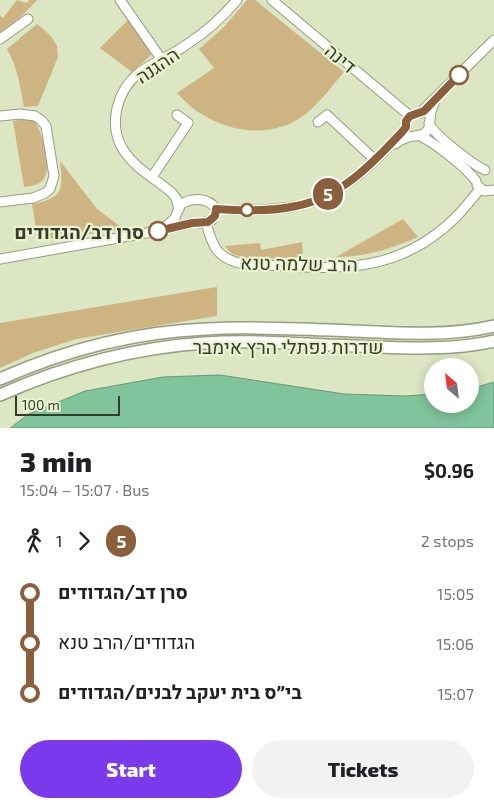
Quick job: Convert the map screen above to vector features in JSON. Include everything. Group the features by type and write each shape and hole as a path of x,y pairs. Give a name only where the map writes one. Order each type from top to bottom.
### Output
{"main road":[{"name":"שדרות נפתלי הרץ אימבר","path":"0,379 62,355 150,334 230,328 450,333 494,326"},
{"name":"שדרות נפתלי הרץ אימבר","path":"0,395 67,368 152,348 231,342 451,347 494,341"}],"street":[{"path":"120,0 162,60"},
{"name":"ההגנה","path":"178,210 176,198 134,163 123,150 117,136 114,120 119,102 130,82 140,73 185,46 216,23 238,0"},
{"name":"דינה","path":"272,0 410,116"},
{"path":"0,39 28,19"},
{"path":"486,190 470,174 430,141 410,133 406,127 406,121 410,116 420,113 494,40"},
{"path":"158,231 170,224 184,202 190,200 208,202 216,209 240,210 276,209 297,206 313,201 342,186 402,140 418,136 428,130 432,108 437,97"},
{"path":"420,113 426,116 436,133 473,163 489,170"},
{"path":"0,116 27,114 41,120 48,132 54,176 50,189 39,196 0,202"},
{"path":"152,177 188,123 177,115"},
{"path":"318,122 327,115 378,157"},
{"path":"378,157 406,127"},
{"name":"הרב שלמה טנא","path":"206,223 215,249 230,261 243,264 356,267 387,260 421,244 455,218 486,190 479,174 489,170"},
{"name":"ההגנה","path":"168,190 190,200"},
{"path":"0,259 158,231 192,223 206,223 212,220 216,209"},
{"path":"178,210 182,218 192,223"}],"shaded area":[{"path":"17,0 27,3 29,0 37,0 23,15 0,33 0,15 3,18"},
{"path":"247,0 255,0 344,72 308,112 296,121 269,130 240,129 226,126 197,111 177,93 214,68 199,49 223,28"},
{"path":"129,19 148,47 151,55 132,72 100,48"},
{"path":"37,24 51,36 57,46 58,57 38,106 24,107 16,70 7,49"},
{"path":"25,119 35,121 38,127 46,151 47,168 42,181 24,187 13,121"},
{"path":"60,161 97,209 125,230 38,240 32,204 50,199 59,191 61,186"},
{"path":"403,219 418,237 378,252 358,256 336,257"},
{"path":"302,242 303,257 265,259 236,255 225,246 260,243 261,250"},
{"path":"217,287 217,316 76,339 33,353 0,368 0,323"},
{"path":"220,375 344,394 406,396 424,395 424,413 479,413 479,386 494,382 494,428 10,428 29,414 85,391 163,377"}],"bus line":[{"name":"5","path":"158,231 192,223 208,222 215,216 216,209 276,209 297,206 328,194 368,167 402,132 406,127 408,118 413,114 424,111 459,75"}],"place":[{"name":"סרן דב/הגדודים","path":"158,231"}]}
